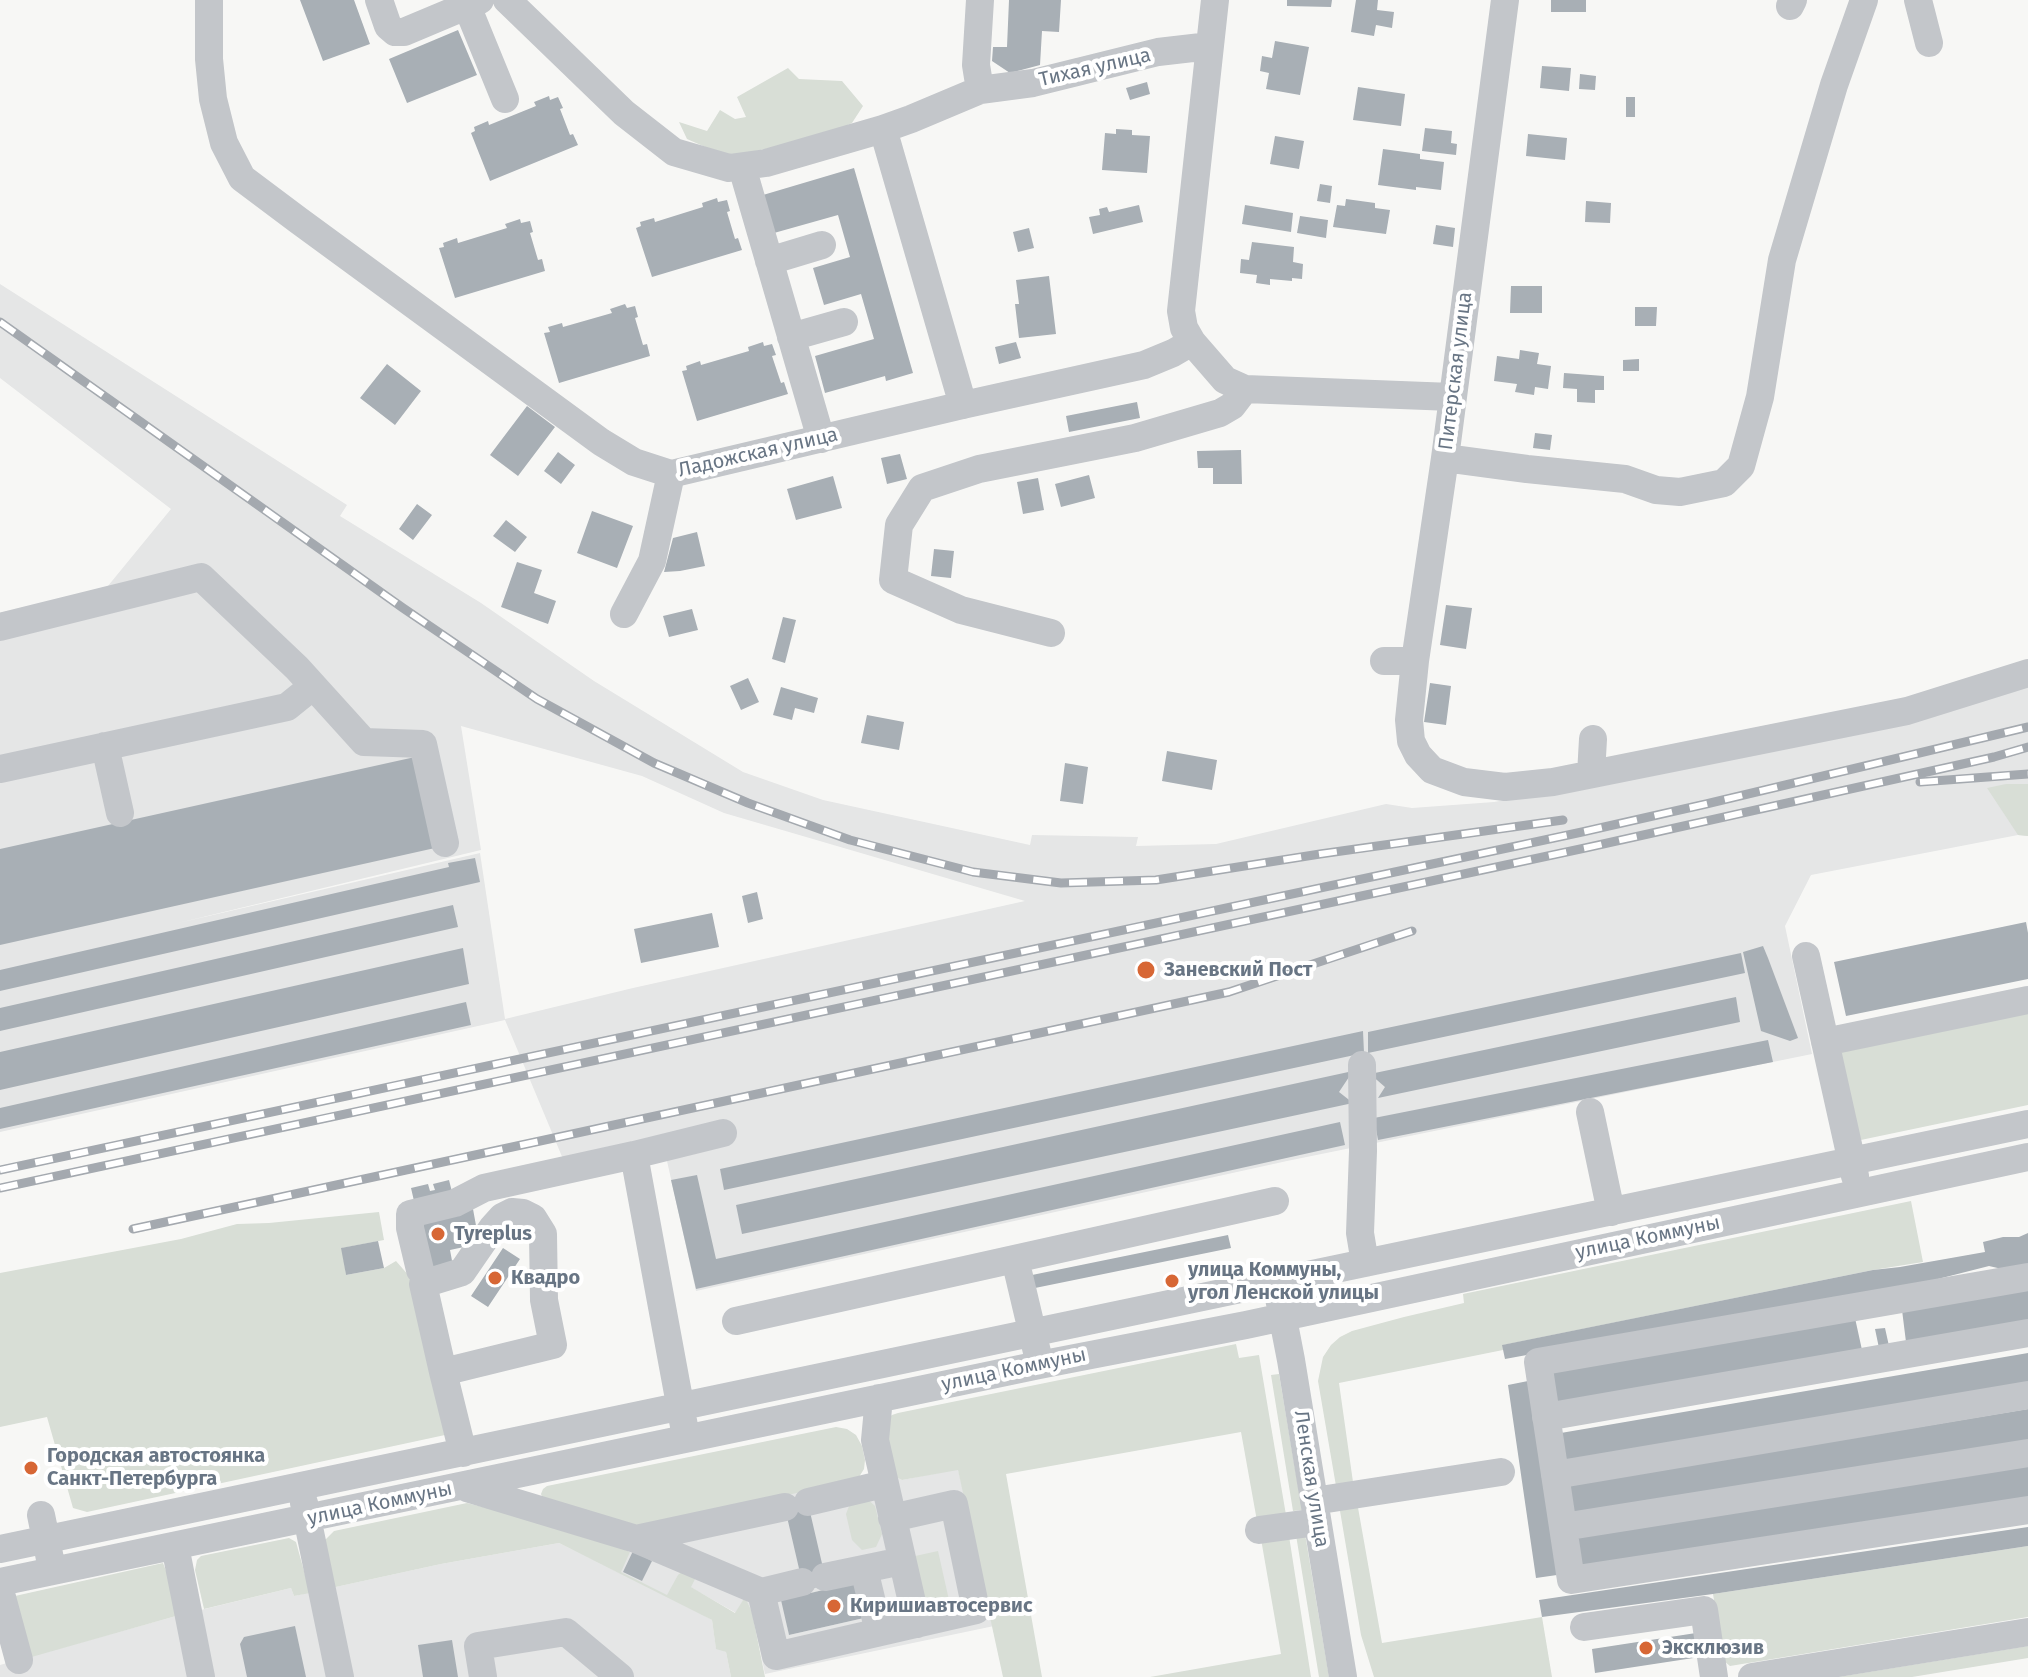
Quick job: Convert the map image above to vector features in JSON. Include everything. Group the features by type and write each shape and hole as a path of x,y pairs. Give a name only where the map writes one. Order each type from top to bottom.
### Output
{"street":[{"name":"Ладожская улица","path":"209,0 213,99 224,143 242,178 601,442 634,462 671,474 1144,365 1192,342"},
{"path":"379,0 388,26 395,32 404,32 473,3 505,99"},
{"path":"507,0 624,113 674,152 729,168 742,167 821,439"},
{"path":"980,0 976,65 980,90"},
{"path":"1215,0 1181,311 1184,328 1192,342 1225,380 1245,389 1452,397"},
{"name":"Питерская улица","path":"1505,0 1415,661 1410,702 1411,741 1418,755 1432,770 1464,782 1505,787 1591,774"},
{"path":"1445,458 1625,479 1656,490 1680,492 1724,483 1741,466 1760,397 1782,260 1834,85 1864,0"},
{"path":"1918,0 1929,43"},
{"name":"Тихая улица","path":"742,167 883,129 980,90 1033,83 1158,52 1210,46"},
{"path":"883,129 963,405"},
{"path":"769,261 822,245"},
{"path":"791,337 844,322"},
{"path":"1051,633 961,610 893,580 899,525 922,488 979,469 1135,438 1220,413 1232,406 1245,389"},
{"path":"624,614 652,561 671,474"},
{"path":"0,627 201,577 297,668 364,742 423,744 445,843"},
{"path":"1384,661 1415,661"},
{"path":"1593,739 1591,774 1907,711 2028,673"},
{"path":"0,769 287,707 313,686"},
{"path":"105,746 120,813"},
{"path":"1806,956 1859,1193"},
{"path":"1825,1042 2028,1000"},
{"path":"1362,1065 1364,1137 1360,1233 1365,1263"},
{"path":"1590,1112 1611,1212"},
{"name":"улица Коммуны","path":"0,1549 44,1528 301,1487 2028,1124"},
{"path":"420,1270 410,1228 410,1214 455,1203 484,1188 723,1133"},
{"path":"634,1155 687,1439"},
{"name":"улица Коммуны","path":"0,1582 1283,1316 2028,1157"},
{"path":"736,1321 1275,1201"},
{"path":"443,1372 553,1345 544,1300 543,1234 533,1218 512,1212 502,1217 462,1272 423,1284 443,1372 463,1453"},
{"path":"1015,1259 1039,1365"},
{"path":"2028,1277 1538,1362 1571,1580 2028,1510"},
{"name":"Ленская улица","path":"1276,1282 1343,1677"},
{"path":"1546,1417 2028,1333"},
{"path":"1555,1475 2028,1395"},
{"path":"879,1398 875,1440 917,1624"},
{"path":"1563,1527 2028,1453"},
{"path":"1259,1530 1316,1511 1501,1472"},
{"path":"636,1539 884,1484"},
{"path":"462,1486 636,1539 761,1592 902,1561"},
{"path":"301,1487 340,1677"},
{"path":"761,1592 776,1656 976,1610 954,1504 892,1518"},
{"path":"44,1528 53,1572"},
{"path":"175,1546 201,1677"},
{"path":"864,1569 879,1632"},
{"path":"0,1590 19,1660"},
{"path":"1584,1627 1704,1610 1714,1677"},
{"path":"483,1677 478,1646 566,1632 620,1677"},
{"path":"1752,1677 2028,1632"}],"shaded area":[{"path":"788,68 799,79 842,81 863,106 852,123 822,137 728,157 687,139 679,122 707,131 720,110 735,119 746,117 737,97"},
{"path":"0,284 347,505 340,516 481,603 594,681 743,772 823,800 1030,845 1032,835 1138,837 1136,846 1216,844 1386,804 1412,808 1494,802 1614,780 2028,678 2028,836 2018,835 1811,875 1785,926 1812,1054 1287,1161 696,1291 667,1161 563,1159 505,1020 0,1132 0,613 103,592 171,509 0,378","holes":["461,726 642,776 724,813 1025,901 505,1019 480,853 174,924 481,850"]},
{"path":"2028,784 2028,836 2018,835 1987,788"},
{"path":"2028,1004 2028,1105 1856,1141 1838,1046"},
{"path":"1911,1201 1923,1262 1503,1345 1503,1350 1339,1383 1353,1482 1336,1486 1318,1381 1323,1357 1331,1345 1352,1331 1464,1303 1463,1294"},
{"path":"379,1212 384,1240 342,1248 346,1275 384,1268 396,1261 417,1285 445,1435 87,1512 73,1508 47,1417 0,1427 0,1273 181,1239 237,1224"},
{"path":"1236,1344 1239,1358 1259,1355 1286,1515 1257,1521 1241,1432 1006,1474 1042,1677 1003,1677 958,1470 902,1480 887,1473 884,1421 898,1413"},
{"path":"1279,1374 1302,1510 1293,1511 1271,1375"},
{"path":"836,1427 856,1435 862,1446 864,1469 859,1477 850,1482 631,1526 543,1499 541,1494 547,1486"},
{"path":"958,1469 994,1626 765,1674 752,1612 745,1598 736,1613 690,1587 683,1571 700,1613 712,1620 716,1648 726,1652 731,1677 0,1677 0,1665 291,1588 294,1596 441,1564 559,1543 654,1590 620,1572 642,1525 887,1473 902,1480","holes":["878,1577 886,1613 789,1635 782,1600"]},
{"path":"865,1497 875,1506 882,1534 876,1547 862,1550 852,1540 846,1514 851,1501"},
{"path":"1357,1502 1382,1643 1542,1617 1552,1677 1374,1677 1361,1635 1339,1505"},
{"path":"467,1503 585,1533 630,1552 621,1572 667,1595 683,1571 698,1573 691,1587 735,1613 745,1597 752,1612 765,1677 731,1677 726,1652 716,1649 712,1620 559,1543 331,1588 324,1541 334,1531"},
{"path":"1305,1534 1329,1677 1319,1677 1296,1535"},
{"path":"1289,1536 1311,1677 1150,1677 1281,1654 1261,1539"},
{"path":"289,1538 296,1542 310,1593 294,1596 291,1588 204,1609 195,1570 201,1556"},
{"path":"2028,1546 2028,1617 1730,1666 1724,1661 1713,1594"},
{"path":"938,1551 951,1609 920,1616 906,1558"},
{"path":"163,1563 170,1581 176,1616 28,1658 15,1596"},
{"path":"2028,1646 2028,1658 1912,1677 1838,1677"}],"building":[{"path":"300,0 354,0 370,44 323,61"},
{"path":"1009,0 1061,0 1059,32 1042,31 1040,65 1010,73 992,61 993,47 1007,47"},
{"path":"1287,0 1332,0 1331,7 1287,6"},
{"path":"1356,0 1378,0 1377,10 1394,12 1392,28 1376,25 1374,36 1351,32"},
{"path":"1551,0 1586,0 1586,12 1551,12"},
{"path":"458,30 477,75 407,103 389,59"},
{"path":"1275,41 1309,47 1300,95 1266,89 1269,73 1260,71 1262,56 1272,58"},
{"path":"1542,66 1571,68 1569,91 1540,88"},
{"path":"1580,74 1596,76 1595,90 1579,89"},
{"path":"1147,82 1150,94 1130,100 1126,88"},
{"path":"1358,87 1405,94 1401,126 1353,120"},
{"path":"549,96 550,100 558,97 570,135 573,134 578,145 490,181 471,133 475,131 474,127 488,121 489,125 536,106 534,102"},
{"path":"1626,97 1635,97 1635,117 1626,117"},
{"path":"1425,128 1452,131 1451,143 1457,144 1456,155 1422,151"},
{"path":"1116,129 1132,130 1132,135 1150,136 1147,173 1102,170 1105,133 1116,134"},
{"path":"1528,134 1567,138 1565,160 1526,156"},
{"path":"1275,136 1304,141 1299,169 1270,164"},
{"path":"1383,149 1420,154 1420,159 1444,162 1441,190 1378,185"},
{"path":"854,168 913,373 886,381 885,376 825,393 815,356 874,339 861,294 824,305 813,268 850,257 838,215 774,233 763,195"},
{"path":"1320,184 1332,186 1330,203 1317,201"},
{"path":"717,198 718,202 727,200 730,211 727,212 735,239 738,238 742,250 652,277 636,228 641,226 640,222 654,218 655,222 703,207 702,203"},
{"path":"1346,199 1375,203 1375,208 1390,210 1386,234 1333,227 1337,205 1345,206"},
{"path":"1586,201 1611,203 1610,223 1585,222"},
{"path":"1139,205 1143,222 1093,234 1089,217 1100,215 1099,209 1107,207 1109,212"},
{"path":"1245,205 1293,213 1291,232 1242,224"},
{"path":"1300,216 1328,220 1326,238 1297,233"},
{"path":"520,219 521,223 530,221 533,232 530,233 538,260 542,259 545,271 455,298 439,248 444,247 443,243 457,238 458,243 507,228 505,224"},
{"path":"1436,225 1455,228 1453,247 1433,244"},
{"path":"1029,228 1034,248 1018,252 1013,232"},
{"path":"1252,242 1294,247 1293,262 1303,264 1302,279 1270,279 1270,285 1256,283 1257,275 1240,273 1241,259 1249,260"},
{"path":"1049,276 1056,334 1019,338 1016,280"},
{"path":"1511,286 1542,286 1542,313 1510,313"},
{"path":"625,304 627,308 635,306 638,317 635,318 643,345 647,344 650,356 559,383 544,333 550,332 548,327 562,323 563,327 612,313 610,309"},
{"path":"1635,307 1657,307 1656,326 1635,326"},
{"path":"763,342 764,346 772,344 776,355 772,356 788,394 697,421 682,371 687,370 686,366 700,361 701,365 749,351 748,347"},
{"path":"1016,342 1021,358 999,364 995,347"},
{"path":"1520,350 1539,353 1537,364 1551,366 1548,389 1535,387 1534,395 1515,392 1517,384 1494,381 1497,356 1519,359"},
{"path":"1639,359 1639,371 1623,371 1623,360"},
{"path":"387,364 421,391 395,425 360,398"},
{"path":"1564,373 1604,376 1604,390 1595,390 1595,403 1577,402 1577,389 1563,388"},
{"path":"1137,402 1140,418 1069,432 1066,416"},
{"path":"527,406 555,427 518,476 490,455"},
{"path":"1535,433 1552,435 1550,450 1533,448"},
{"path":"1241,450 1242,484 1213,484 1213,468 1198,468 1197,451"},
{"path":"558,452 575,465 561,484 544,471"},
{"path":"900,454 907,479 887,484 881,458"},
{"path":"1089,475 1095,498 1061,507 1055,484"},
{"path":"833,476 842,508 796,520 787,489"},
{"path":"1038,478 1044,510 1023,514 1017,482"},
{"path":"417,504 432,515 413,540 399,529"},
{"path":"592,511 633,526 617,568 577,553"},
{"path":"506,520 527,537 515,552 493,536"},
{"path":"697,532 705,566 664,572 673,538"},
{"path":"934,549 954,551 951,578 931,576"},
{"path":"517,562 542,570 534,593 556,601 548,624 501,607"},
{"path":"1446,605 1472,608 1466,649 1440,645"},
{"path":"692,609 698,630 669,637 663,616"},
{"path":"783,617 796,620 785,663 772,659"},
{"path":"748,678 759,702 741,710 730,686"},
{"path":"1430,683 1451,686 1446,725 1424,722"},
{"path":"781,687 818,698 814,713 795,708 792,720 773,715"},
{"path":"867,715 904,722 899,750 861,743"},
{"path":"1167,751 1217,760 1212,790 1162,781"},
{"path":"415,757 435,848 0,945 0,849"},
{"path":"1065,763 1088,767 1083,804 1060,801"},
{"path":"475,858 480,882 0,991 0,970 449,867 448,863"},
{"path":"757,892 763,919 748,923 742,896"},
{"path":"453,905 458,927 0,1031 0,1008"},
{"path":"712,913 719,947 641,963 634,929"},
{"path":"2026,922 2028,979 1846,1016 1834,962"},
{"path":"1763,946 1798,1038 1790,1041 1761,1031 1743,952"},
{"path":"463,948 469,984 0,1090 0,1052"},
{"path":"1741,953 1745,973 1368,1053 1368,1032"},
{"path":"1736,997 1740,1022 1378,1098 1385,1087 1370,1074"},
{"path":"466,1002 471,1025 0,1129 0,1108"},
{"path":"1363,1031 1364,1053 724,1190 720,1169"},
{"path":"1768,1040 1773,1062 1378,1140 1374,1118"},
{"path":"1353,1071 1339,1092 1353,1103 742,1234 736,1205"},
{"path":"1340,1122 1345,1145 696,1289 671,1180 697,1175 716,1259"},
{"path":"449,1180 453,1196 414,1201 411,1188 428,1184 430,1191 435,1190 433,1184"},
{"path":"473,1209 477,1231 461,1234 464,1247 450,1250 453,1266 433,1270 422,1220"},
{"path":"2028,1233 2028,1264 2002,1269 1989,1266 1934,1280 1505,1359 1502,1345 1873,1270 1985,1252 1983,1242"},
{"path":"1228,1235 1231,1248 1035,1288 1032,1275"},
{"path":"378,1241 384,1268 346,1275 341,1248"},
{"name":"Квадро","path":"503,1248 520,1259 488,1307 471,1296"},
{"path":"2028,1287 2028,1321 1906,1342 1902,1310"},
{"path":"1855,1318 1862,1350 1556,1407 1551,1372"},
{"path":"1885,1328 1889,1346 1879,1348 1875,1329"},
{"path":"2028,1353 2028,1385 1560,1465 1555,1434"},
{"path":"1528,1381 1557,1575 1536,1578 1508,1385"},
{"path":"2028,1409 2028,1443 1567,1519 1562,1486"},
{"path":"2028,1464 2028,1499 1576,1571 1571,1536"},
{"path":"807,1499 827,1585 804,1590 784,1504"},
{"path":"2028,1527 2028,1546 1713,1594 1542,1617 1539,1600"},
{"path":"633,1551 652,1561 642,1581 623,1572"},
{"name":"Киришиавтосервис","path":"878,1577 886,1613 789,1635 781,1600"},
{"path":"295,1626 306,1677 247,1677 240,1644 244,1637"},
{"path":"1696,1633 1700,1657 1595,1673 1592,1649"},
{"path":"452,1640 458,1677 423,1677 418,1645"}],"railway":[{"path":"0,322 403,608 537,699 654,763 748,803 850,840 973,872 1061,883 1156,880 1563,820"},
{"path":"0,1170 1582,832 2028,727"},
{"path":"0,1188 1585,848 2028,747"},
{"path":"1920,782 2028,774"},
{"path":"133,1229 1229,992 1412,931"}],"place":[{"name":"Заневский Пост","path":"1146,970"},
{"name":"Tyreplus","path":"438,1234"},
{"name":"Квадро","path":"495,1278"},
{"name":"улица Коммуны, угол Ленской улицы","path":"1172,1281"},
{"name":"Городская автостоянка Санкт-Петербурга","path":"31,1468"},
{"name":"Киришиавтосервис","path":"834,1606"},
{"name":"Эксклюзив","path":"1646,1648"}]}
